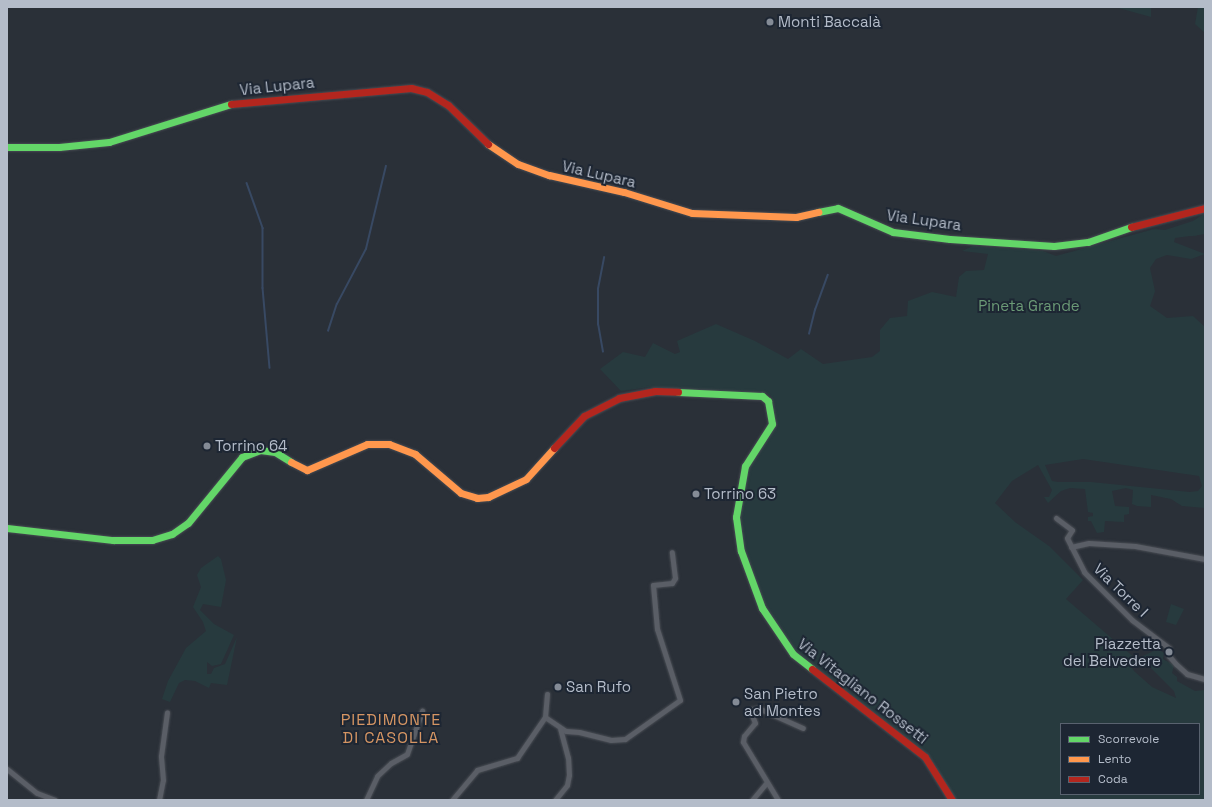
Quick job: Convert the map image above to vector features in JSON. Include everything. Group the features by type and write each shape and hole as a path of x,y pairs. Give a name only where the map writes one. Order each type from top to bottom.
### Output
{"street":[{"name":"Via Lupara","path":"7,147 59,147 109,142 218,107 245,102 411,88 426,92 442,102 489,146 523,167 559,178 624,192 692,213 796,217 838,208 893,232 950,239 1054,246 1088,242 1153,220 1205,208"},
{"name":"Via Vitagliano Rossetti","path":"7,528 113,540 152,540 172,534 188,523 207,502 237,462 248,453 260,450 274,452 296,466 307,470 367,444 389,444 415,454 461,493 477,498 488,497 526,479 584,416 619,398 656,392 762,396 768,402 772,424 744,466 736,517 741,551 762,608 793,654 925,756 933,766 952,800"},
{"path":"1056,518 1071,528 1072,532 1067,537 1071,547 1089,543 1135,546 1205,559"},
{"name":"Via Torre I","path":"1071,547 1080,567 1095,583 1132,620 1170,648 1169,656 1173,662 1187,674 1205,678"},
{"path":"545,718 560,729 611,740 625,739 680,700 657,628 654,585 672,583 674,578 672,552"},
{"path":"452,800 477,770 516,758 545,718 547,694"},
{"path":"778,800 743,742 744,736 755,723 750,710 758,708 803,728"},
{"path":"366,800 377,776 391,763 407,754 422,711"},
{"path":"159,800 163,780 161,756 167,712"},
{"path":"555,800 567,785 569,776 568,758 560,729"},
{"path":"7,769 37,793 55,800"},
{"path":"752,800 767,782"}],"green space":[{"path":"1115,7 1151,7 1151,17"},
{"path":"1198,7 1205,7 1205,33 1195,24"},
{"name":"Pineta Grande","path":"1205,213 1205,234 1175,238 1174,242 1205,254 1191,259 1167,255 1156,259 1150,268 1155,291 1150,306 1167,318 1193,316 1205,327 1205,508 1182,506 1171,499 1151,495 1151,507 1137,506 1132,504 1133,490 1126,488 1112,491 1115,506 1129,507 1129,514 1124,515 1124,522 1105,521 1104,532 1097,533 1091,521 1088,521 1088,517 1093,516 1093,513 1088,512 1085,489 1070,488 1061,491 1048,503 1044,497 1049,497 1052,490 1038,465 1012,481 995,503 1015,522 1049,546 1083,580 1066,599 1136,659 1158,649 1164,653 1163,659 1174,665 1172,673 1177,677 1177,681 1195,691 1205,690 1205,800 955,800 930,756 799,657 767,611 744,549 739,519 746,472 776,423 771,396 766,393 650,387 621,391 600,369 623,352 645,357 653,343 675,354 680,352 677,341 716,324 755,341 788,359 801,349 823,364 872,357 880,351 880,330 890,318 907,316 908,301 932,292 956,297 959,277 966,271 984,270 988,254 962,251 973,246 1043,251 1056,256 1154,229 1165,230 1193,221","holes":["1083,459 1199,476 1202,486 1198,491 1190,492 1091,482 1052,481 1045,465","1143,660 1174,691 1176,698 1152,687 1134,671 1132,668"]},
{"path":"218,556 221,559 226,580 221,607 203,604 200,610 214,624 234,635 221,664 212,666 207,662 207,674 211,674 214,668 225,664 237,637 227,685 211,683 209,688 195,681 185,680 179,683 170,702 162,699 168,681 186,648 206,631 203,622 193,607 201,587 197,575 201,568"},
{"path":"1171,604 1184,609 1176,625 1166,622"}],"waterway":[{"path":"328,331 337,304 366,249 386,166"},
{"path":"247,183 263,228 263,288 270,368"},
{"path":"603,352 598,325 598,289 604,258"},
{"path":"809,334 815,310 828,275"}],"traffic: fast":[{"path":"7,147 59,147 109,142 231,104"},
{"path":"818,212 838,208 893,232 950,239 1054,246 1088,242 1131,227"},
{"path":"678,392 762,396 768,401 772,424 745,466 736,517 741,551 762,608 793,654 812,669"},
{"path":"7,528 113,540 152,540 172,534 188,523 242,457 260,450 275,452 291,462"}],"traffic: slow":[{"path":"488,144 518,164 549,175 624,192 692,213 796,217 818,212"},
{"path":"291,462 307,470 367,444 389,444 415,454 461,493 477,498 488,497 526,479 554,448"}],"traffic: jam":[{"path":"231,104 411,88 427,92 448,105 488,144"},
{"path":"1131,227 1205,208"},
{"path":"554,448 584,416 619,398 655,391 678,392"},
{"path":"812,669 925,757 952,800"}],"place":[{"name":"Monti Baccalà","path":"770,22"},
{"name":"Torrino 64","path":"207,446"},
{"name":"Torrino 63","path":"696,494"},
{"name":"Piazzetta del Belvedere","path":"1169,652"},
{"name":"San Rufo","path":"558,687"},
{"name":"San Pietro ad Montes","path":"736,702"}],"district":[{"name":"PIEDIMONTE DI CASOLLA","path":"391,729"}]}
